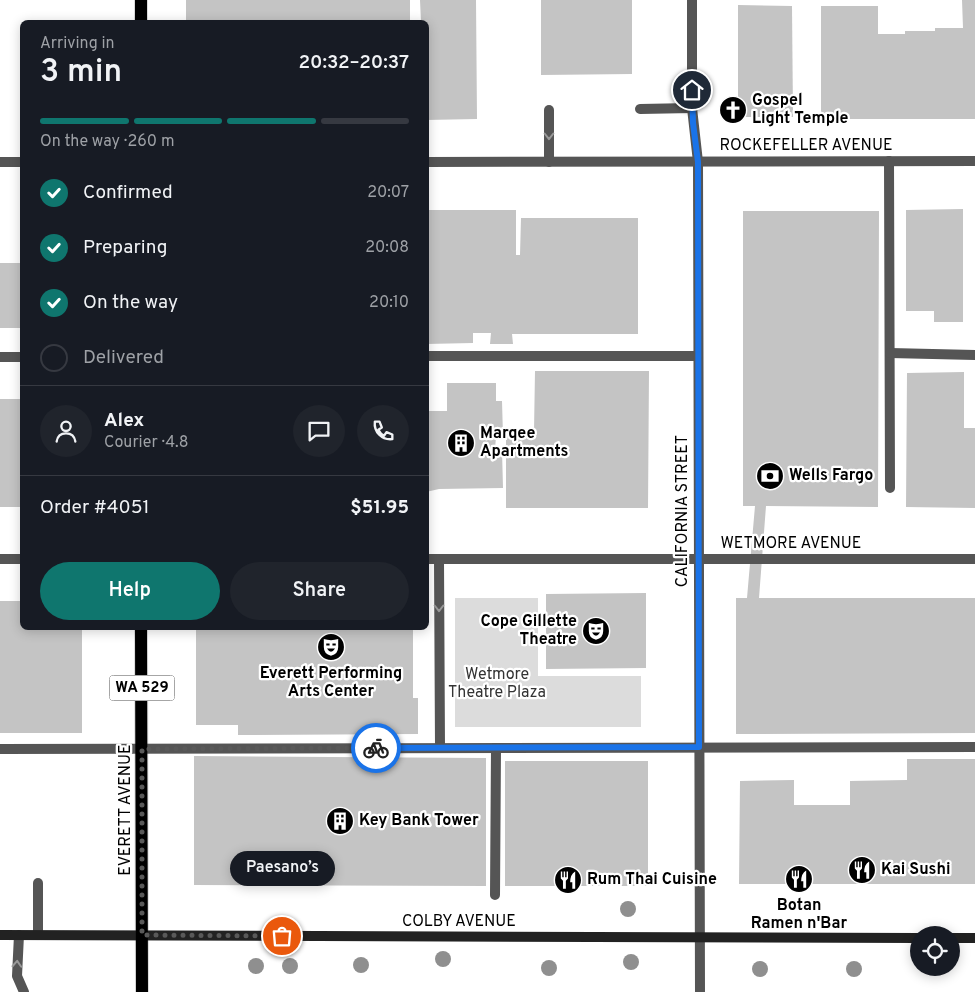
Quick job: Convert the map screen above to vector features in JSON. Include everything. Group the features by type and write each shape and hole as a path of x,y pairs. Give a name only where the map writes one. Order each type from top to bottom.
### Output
{"main road":[{"path":"141,0 141,20"},
{"name":"EVERETT AVENUE","path":"141,630 142,992"},
{"name":"COLBY AVENUE","path":"0,935 910,938"},
{"path":"960,938 975,938"}],"street":[{"name":"CALIFORNIA STREET","path":"692,0 692,108 698,162 700,992"},
{"path":"640,109 692,108"},
{"path":"549,110 549,162"},
{"path":"889,161 890,488"},
{"name":"ROCKEFELLER AVENUE","path":"429,162 975,161"},
{"path":"0,162 20,162"},
{"path":"890,353 975,355"},
{"path":"429,356 698,356"},
{"path":"0,357 20,357"},
{"path":"0,559 20,559"},
{"name":"WETMORE AVENUE","path":"429,560 975,559"},
{"path":"439,560 440,748"},
{"path":"0,749 975,747"},
{"path":"495,895 496,748"},
{"path":"38,749 38,761"},
{"path":"38,883 38,935"},
{"path":"19,935 17,976 24,992"}],"green space":[{"name":"Wetmore Theatre Plaza","path":"455,598 538,598 538,676 641,676 641,727 455,727"}],"building":[{"path":"186,0 410,0 410,20 186,20"},
{"path":"420,0 476,0 477,119 429,120 429,20 421,20"},
{"path":"541,0 632,0 632,74 541,75"},
{"path":"962,0 975,0 975,119 821,119 821,6 878,6 878,34 905,34 905,31 935,31 935,28 963,28"},
{"path":"738,5 792,6 793,117 738,117"},
{"path":"963,209 963,322 934,322 934,311 906,311 906,210"},
{"path":"429,210 516,210 516,255 520,255 521,218 638,218 638,334 512,334 513,344 490,344 491,333 473,333 473,343 429,344"},
{"path":"743,211 879,211 878,507 766,506 759,598 975,598 975,733 736,734 736,598 747,598 755,506 743,506"},
{"path":"0,263 20,263 20,328 0,328"},
{"path":"535,371 649,371 648,508 506,508 506,430 534,431"},
{"path":"964,372 964,428 975,428 975,508 906,507 907,373"},
{"name":"Marqee Apartments","path":"447,383 496,383 496,401 502,401 503,436 496,436 495,450 502,450 503,488 439,489 429,491 429,411 447,411"},
{"path":"0,399 20,399 20,507 0,507"},
{"name":"Cope Gillette Theatre","path":"646,593 646,668 546,669 546,594"},
{"path":"0,601 20,601 20,630 82,630 82,733 0,733"},
{"path":"196,630 413,630 413,698 418,698 418,734 238,735 238,725 196,725"},
{"name":"Key Bank Tower","path":"194,756 486,758 486,886 194,885"},
{"path":"907,759 975,759 975,884 739,884 740,781 794,780 794,805 850,805 850,781 907,780"},
{"path":"505,761 648,761 648,886 505,886"}],"way so far":[{"path":"282,936 142,935 142,749 376,748"}],"place":[{"name":"Gospel Light Temple","path":"733,110"},
{"name":"Marqee Apartments","path":"461,443"},
{"name":"Wells Fargo","path":"770,476"},
{"name":"Cope Gillette Theatre","path":"596,631"},
{"name":"Everett Performing Arts Center","path":"331,647"},
{"name":"Key Bank Tower","path":"340,821"},
{"name":"Kai Sushi","path":"862,870"},
{"name":"Botan Ramen n'Bar","path":"799,879"},
{"name":"Rum Thai Cuisine","path":"568,880"},
{"name":"Paesano’s","path":"282,936"}],"route":[{"path":"376,748 699,747 698,162 693,123 692,90"}]}
